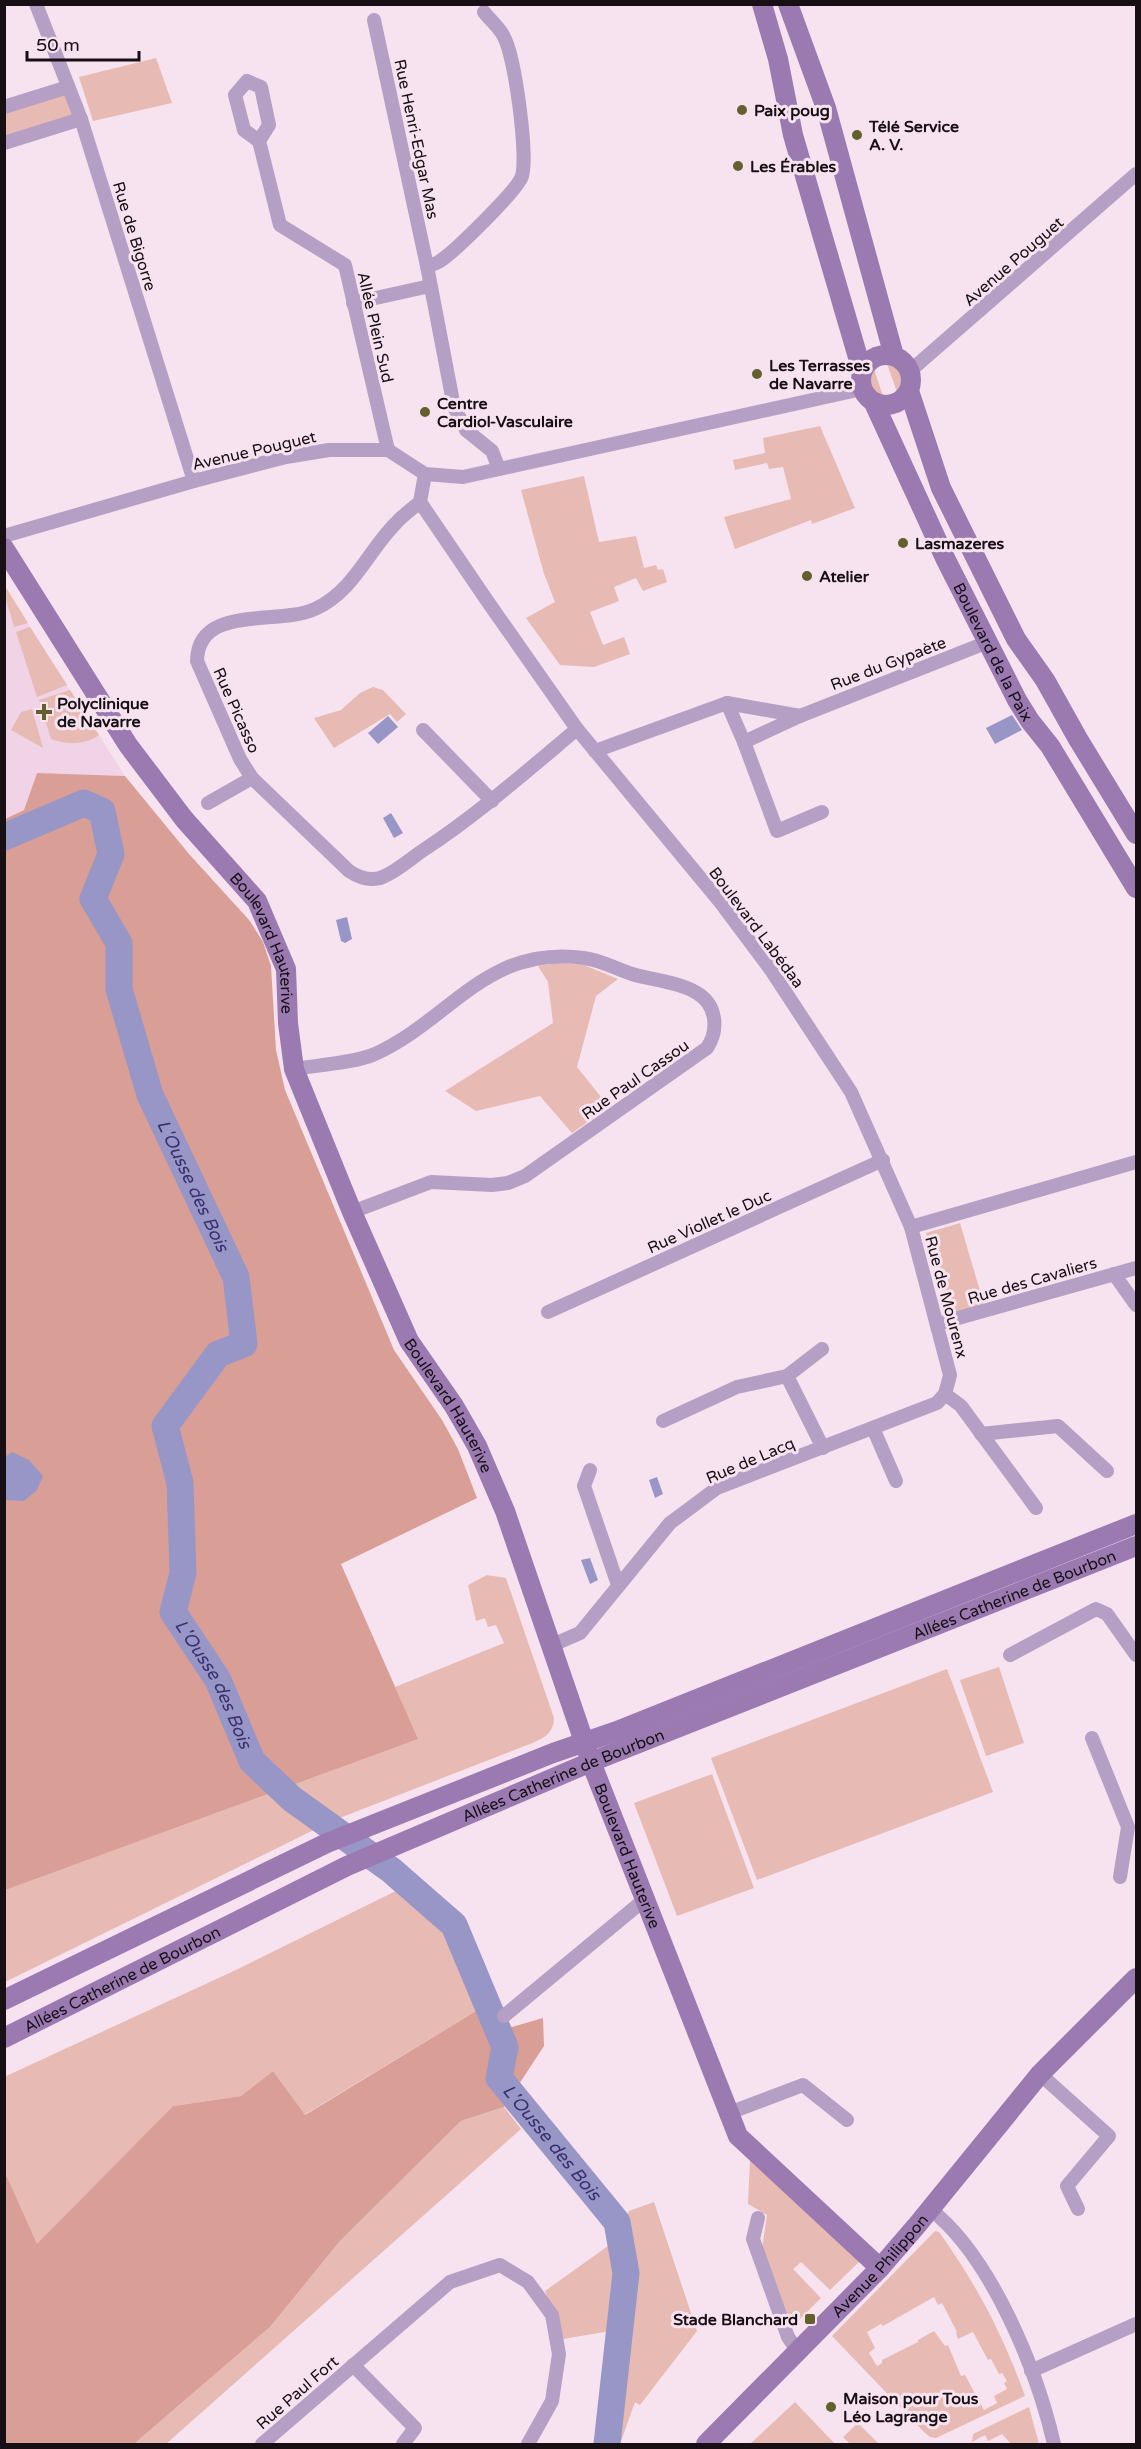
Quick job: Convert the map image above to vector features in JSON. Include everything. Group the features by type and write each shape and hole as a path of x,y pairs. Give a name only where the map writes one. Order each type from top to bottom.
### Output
{"main road":[{"name":"Boulevard de la Paix","path":"762,4 778,59 793,135 866,387 946,560 1020,705 1050,746 1137,888"},
{"path":"788,4 826,108 894,356"},
{"path":"877,356 894,356 903,362 909,381 903,398 894,404 881,405 866,387 868,362 877,356"},
{"name":"Boulevard de la Paix","path":"909,381 941,488 1016,639 1045,680 1078,740 1137,834"},
{"name":"Boulevard Hauterive","path":"4,548 128,745 184,819 257,901 286,969 288,1023 294,1069 352,1212 409,1341 454,1406 477,1446 505,1511 591,1762 738,2136 880,2268"},
{"name":"Allées Catherine de Bourbon","path":"4,2000 327,1843 1137,1524"},
{"name":"Allées Catherine de Bourbon","path":"4,2037 347,1866 392,1846 591,1762 1137,1546"},
{"name":"Avenue Philippon","path":"706,2445 880,2268 1040,2074 1137,1978"}],"street":[{"name":"Rue de Bigorre","path":"36,4 81,119 194,481"},
{"path":"427,266 439,262 450,254 506,198 522,178 523,135 505,37 484,12"},
{"name":"Rue Henri-Edgar Mas","path":"374,20 427,266 453,407 466,430 492,451 499,469"},
{"path":"4,107 68,87"},
{"path":"4,143 81,119"},
{"name":"Allée Plein Sud","path":"258,141 280,225 345,265 388,450"},
{"name":"Avenue Pouguet","path":"909,381 1137,174"},
{"path":"353,303 430,286"},
{"path":"388,450 425,474 463,477 866,387"},
{"name":"Avenue Pouguet","path":"4,537 194,481 286,457 329,450 388,450"},
{"path":"420,502 425,474"},
{"name":"Boulevard Labédaa","path":"420,502 577,729 721,903 771,970 851,1092 911,1227"},
{"name":"Rue Picasso","path":"420,502 395,523 347,587 325,603 299,614 222,624 213,627 201,640 197,661 240,759 252,778 349,871 363,878 373,879 390,872 450,833 492,801 577,729"},
{"name":"Rue du Gypaète","path":"744,742 800,716 988,642"},
{"path":"595,751 727,703 800,716"},
{"path":"727,703 777,831 822,812"},
{"path":"423,730 492,801"},
{"name":"Rue Picasso","path":"208,803 252,778"},
{"name":"Rue Paul Cassou","path":"294,1069 377,1053 442,1011 477,983 520,962 536,958 561,956 586,958 637,976 683,987 704,997 713,1012 714,1032 707,1048 525,1176 508,1183 492,1185 431,1182 352,1212"},
{"name":"Rue Viollet le Duc","path":"548,1312 883,1160"},
{"path":"911,1227 1137,1162"},
{"name":"Rue de Mourenx","path":"911,1227 950,1375 945,1394"},
{"name":"Rue des Cavaliers","path":"937,1324 1137,1268"},
{"path":"1114,1274 1137,1305"},
{"path":"663,1421 736,1388 787,1376 822,1349"},
{"name":"Rue de Lacq","path":"787,1376 823,1448"},
{"path":"945,1394 961,1406 1036,1508"},
{"name":"Rue de Lacq","path":"550,1646 580,1633 670,1523 717,1488 937,1403 945,1394"},
{"path":"981,1434 1058,1426 1107,1471"},
{"path":"873,1428 896,1481"},
{"path":"590,1470 584,1486 618,1586"},
{"path":"1010,1655 1096,1609 1107,1614 1137,1655"},
{"path":"1092,1738 1132,1826 1120,1877"},
{"path":"504,2016 644,1900"},
{"path":"1040,2074 1109,2136 1067,2186 1078,2209"},
{"path":"729,2113 803,2085 847,2120"},
{"path":"930,2209 951,2226 979,2263 1012,2325 1031,2371 1054,2445"},
{"path":"758,2218 753,2239 788,2337 797,2350"},
{"name":"Rue Paul Fort","path":"262,2445 450,2282 500,2265 528,2283 552,2314 559,2354 552,2401 528,2445"},
{"path":"1031,2371 1137,2324"},
{"path":"353,2365 415,2428 403,2445"}],"shaded area":[{"path":"156,58 172,103 93,121 79,77"},
{"path":"67,91 76,117 5,140 4,111"},
{"path":"886,361 898,365 904,374 905,383 898,395"},
{"path":"873,366 884,399 874,394 868,386 868,376"},
{"path":"820,426 855,508 812,524 811,520 735,549 724,517 791,499 783,467 769,469 767,463 735,470 733,460 765,453 763,438"},
{"path":"584,476 599,542 636,536 644,568 656,565 658,570 663,569 667,582 643,591 636,578 614,587 619,601 590,612 603,645 624,637 630,654 594,667 560,665 526,618 555,602 544,574 521,490"},
{"name":"Polyclinique de Navarre","path":"4,586 125,776 37,773 24,810 5,819"},
{"path":"5,586 28,623 14,627"},
{"path":"30,627 67,685 37,697 16,632"},
{"path":"373,687 383,690 406,714 397,722 390,714 334,748 314,718 341,710 360,693"},
{"path":"70,690 99,735 88,741 76,743 51,739 39,700"},
{"path":"32,709 43,748 11,730 21,712"},
{"path":"37,773 125,776 189,854 250,921 263,942 271,966 276,1050 285,1090 394,1350 442,1420 458,1449 477,1498 341,1564 418,1739 5,1890 5,819 24,810"},
{"path":"559,963 584,965 618,979 596,996 577,1067 609,1107 572,1133 540,1096 476,1111 445,1091 553,1023 548,982 538,966"},
{"path":"960,1223 985,1308 949,1317 926,1233"},
{"path":"487,1575 506,1578 554,1718 553,1727 546,1736 332,1821 5,1982 4,1648 417,1739 395,1687 504,1643 496,1625 488,1627 485,1618 476,1621 468,1585"},
{"path":"999,1667 1024,1743 986,1756 960,1680"},
{"path":"947,1669 993,1792 757,1880 711,1758"},
{"path":"712,1774 754,1888 677,1916 634,1803"},
{"path":"420,1879 481,2008 304,2115 273,2071 241,2096 173,2106 37,2245 5,2177 4,2077 238,1969"},
{"path":"481,2008 512,2027 543,2018 544,2046 504,2107 461,2121 340,2241 270,2327 134,2444 5,2444 4,2177 7,2177 37,2244 173,2106 241,2096 273,2071 305,2115"},
{"path":"504,2107 521,2129 166,2444 134,2444 270,2327 340,2241 461,2121"},
{"path":"750,2160 860,2261 830,2290 801,2262 793,2269 821,2298 789,2330 762,2249 767,2215 748,2204"},
{"path":"654,2202 697,2331 640,2405 635,2402 620,2444 629,2301 636,2264 624,2221 629,2211"},
{"path":"935,2231 939,2232 988,2311 1025,2396 936,2438 930,2437 832,2336","holes":["934,2297 938,2305 942,2303 957,2332 958,2339 973,2332 988,2360 991,2359 999,2374 1002,2373 1007,2381 1004,2383 1007,2389 994,2396 997,2403 984,2410 965,2375 961,2376 948,2345 945,2346 934,2331 918,2342 882,2360 882,2363 877,2366 869,2353 875,2348 867,2332 881,2324 883,2326"]},
{"path":"610,2237 618,2264 611,2331 563,2339 545,2291 608,2246"},
{"path":"795,2402 835,2444 750,2444"},
{"path":"1029,2407 1039,2444 1011,2444 1002,2434 988,2441 985,2435 972,2442 973,2434"},
{"path":"858,2423 879,2444 850,2444 843,2437"}],"water":[{"path":"1012,715 1022,730 995,744 986,728"},
{"path":"388,716 398,727 378,744 368,733"},
{"path":"391,813 403,833 394,838 383,818"},
{"path":"347,917 352,939 345,943 341,941 336,920"},
{"path":"12,1452 29,1460 43,1476 37,1490 24,1501 5,1500 5,1457"},
{"path":"657,1477 663,1494 655,1498 649,1480"},
{"path":"590,1558 598,1580 590,1584 581,1560"}],"waterway":[{"name":"L'Ousse des Bois","path":"4,837 84,803 102,811 111,854 93,899 119,943 119,989 150,1095 236,1277 244,1344 218,1354 165,1426 180,1483 183,1573 173,1612 218,1680 252,1761 292,1799 391,1870 454,1925 505,2047 499,2078 617,2222 626,2273 607,2444"}],"place":[{"name":"Paix poug","path":"742,110"},
{"name":"Télé Service A. V.","path":"857,135"},
{"name":"Les Érables","path":"738,166"},
{"name":"Les Terrasses de Navarre","path":"757,374"},
{"name":"Centre Cardiol-Vasculaire","path":"425,412"},
{"name":"Lasmazeres","path":"903,543"},
{"name":"Atelier","path":"807,576"},
{"name":"Polyclinique de Navarre","path":"44,712"},
{"name":"Stade Blanchard","path":"810,2319"},
{"name":"Maison pour Tous Léo Lagrange","path":"831,2407"}]}
